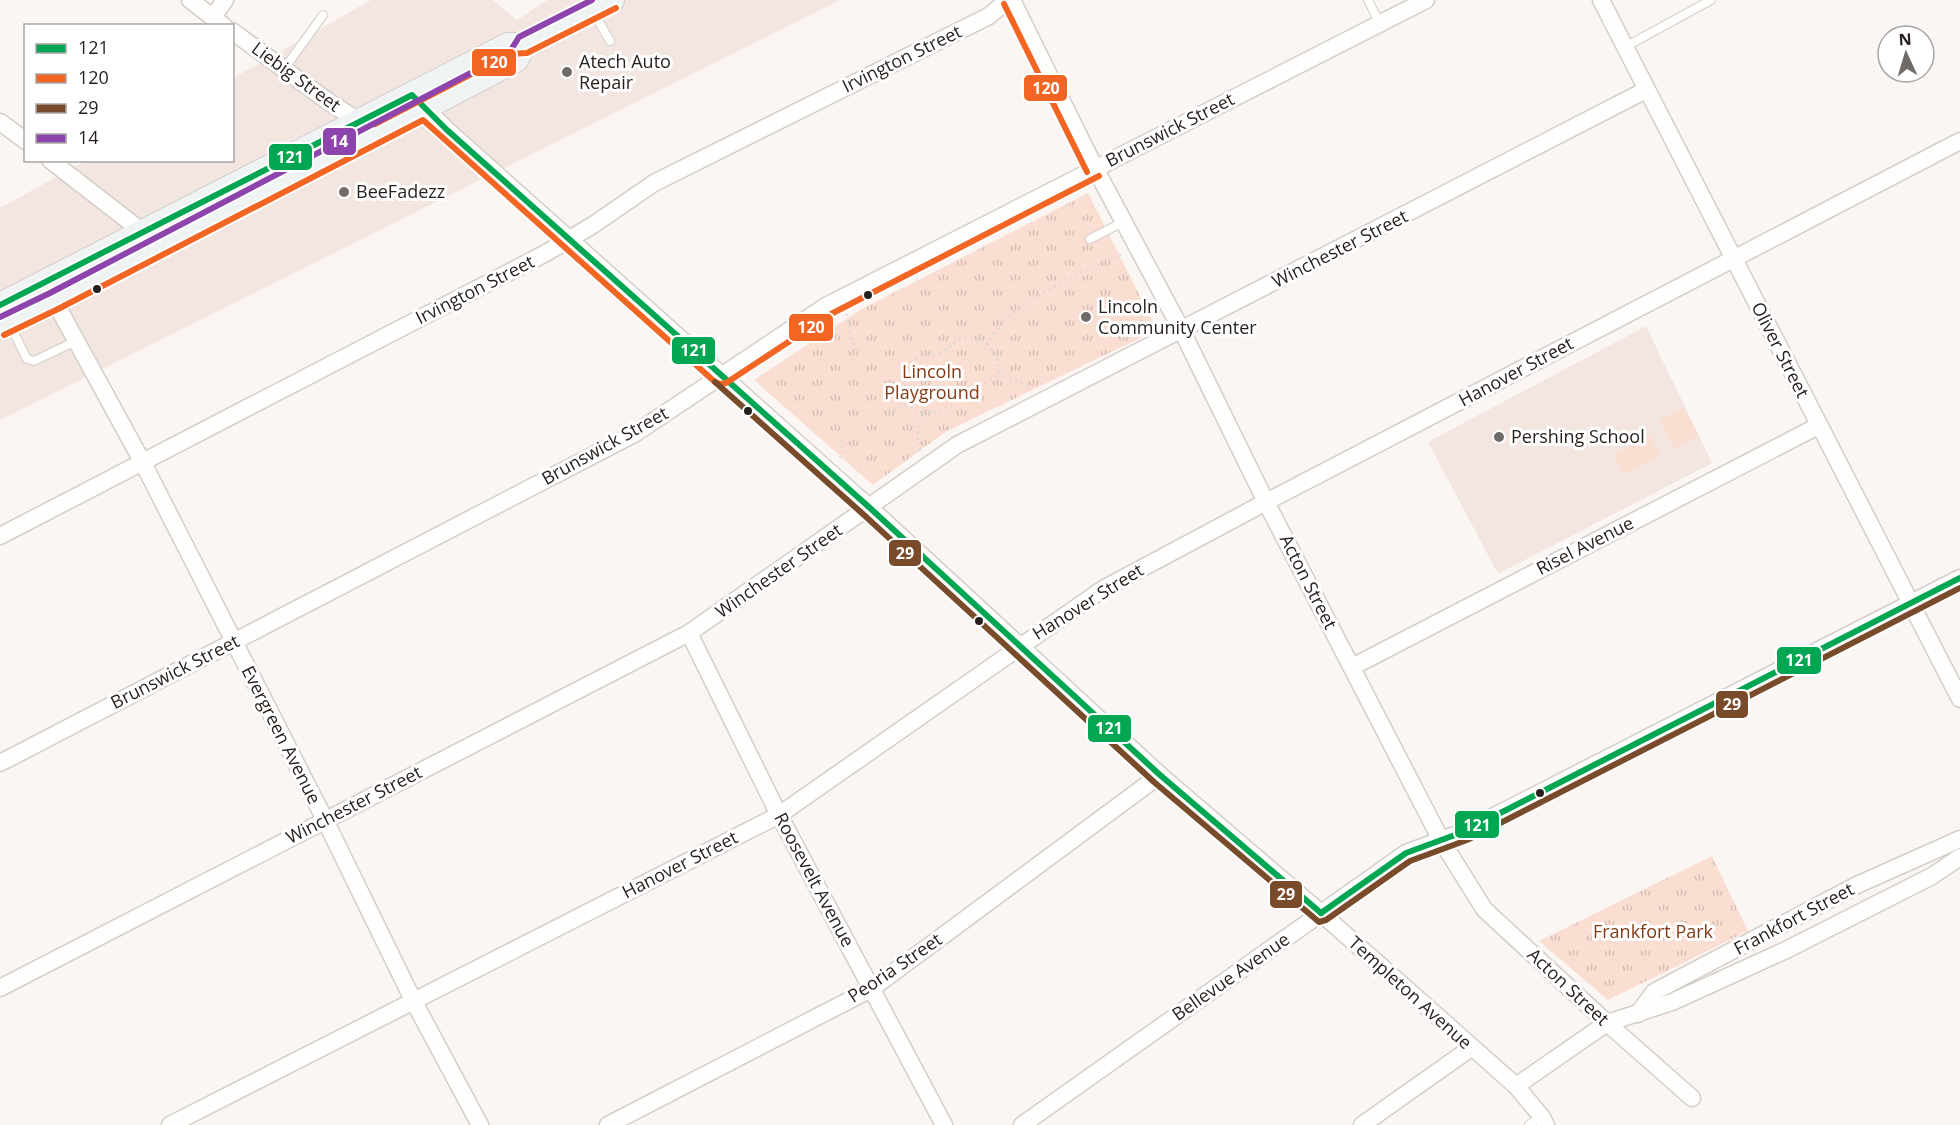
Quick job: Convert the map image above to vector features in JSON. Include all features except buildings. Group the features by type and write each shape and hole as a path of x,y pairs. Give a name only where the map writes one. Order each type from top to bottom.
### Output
{"main road":[{"path":"3,318 49,292 419,102 508,45 524,45 594,3"},
{"path":"152,239 360,122 419,102"}],"street":[{"path":"190,0 219,21 225,0"},
{"name":"Irvington Street","path":"0,536 546,253 654,183 989,16 1008,0"},
{"name":"Acton Street","path":"1012,0 1095,168 1182,330 1266,502 1441,840 1484,909 1692,1098"},
{"name":"Brunswick Street","path":"0,764 634,434 826,306 1380,24 1402,5 1426,0"},
{"name":"Oliver Street","path":"1601,0 1960,699"},
{"name":"Liebig Street","path":"234,32 328,102 360,122"},
{"name":"Winchester Street","path":"0,988 689,633 957,445 1646,90"},
{"name":"Templeton Avenue","path":"419,102 569,240 870,508 1160,775 1321,913 1516,1086 1539,1122"},
{"path":"0,122 24,140"},
{"name":"Hanover Street","path":"170,1125 779,815 1103,589 1960,141"},
{"path":"53,162 152,239"},
{"name":"Evergreen Avenue","path":"49,292 143,463 325,820 413,1000 480,1125"},
{"name":"Risel Avenue","path":"1352,667 1818,426"},
{"name":"Bellevue Avenue","path":"1022,1125 1406,853 1463,832 1960,578"},
{"name":"Roosevelt Avenue","path":"689,633 779,815 944,1125"},
{"name":"Peoria Street","path":"608,1125 871,989 1160,775"},
{"name":"Frankfort Street","path":"1638,1014 1654,992 1857,885 1960,839"},
{"name":"Frankfort Street","path":"1516,1086 1607,1023 1672,1002 1786,950 1932,876 1960,857"},
{"path":"1362,1125 1471,1047"}],"lane":[{"path":"1368,0 1380,24"},
{"path":"1625,47 1711,0"},
{"path":"594,3 610,41"},
{"path":"284,69 323,15"},
{"path":"1090,239 1123,222"},
{"path":"3,318 27,359 34,362 76,340"}],"path":[{"path":"987,344 1005,321 1030,301 1136,246"},
{"path":"843,298 850,336 856,350"},
{"path":"962,339 978,339 987,344 996,358 999,373 991,380 961,393 947,408 933,413 915,411 908,405 904,377 913,361 920,357 943,352 962,339"},
{"path":"999,373 1032,387 1042,403"},
{"path":"888,412 908,405"},
{"path":"923,412 918,424 918,447 927,467"},
{"path":"841,436 843,454"}],"shaded area":[{"path":"371,0 493,0 517,20 547,0 840,0 0,420 0,208 83,162 234,162 234,77"},
{"path":"1646,326 1712,463 1498,574 1428,442"}],"green space":[{"name":"Lincoln Playground","path":"1088,193 1157,330 945,432 873,485 754,380 858,311"},
{"path":"1684,407 1699,436 1674,449 1659,420"},
{"path":"1650,436 1660,457 1623,475 1613,454"},
{"name":"Frankfort Park","path":"1712,856 1748,931 1608,1000 1539,941"}],"transit line":[{"name":"14","path":"0,317 509,53 519,37 592,0"},
{"name":"120","path":"1004,4 1087,172"},
{"name":"120","path":"375,124 510,54 527,53 616,8"},
{"name":"121","path":"0,305 412,95 447,130 870,508 1160,775 1321,913"},
{"name":"120","path":"4,335 423,120 715,382 721,384 726,383 831,314 1099,176"},
{"name":"29","path":"715,382 864,515 1154,782 1319,922 1326,920 1410,861 1467,840 1960,588"},
{"name":"121","path":"1321,913 1406,853 1463,832 1960,578"}],"place":[{"name":"Atech Auto Repair","path":"567,72"},
{"name":"BeeFadezz","path":"344,192"},
{"name":"Lincoln Community Center","path":"1086,317"},
{"name":"Pershing School","path":"1499,437"}]}
